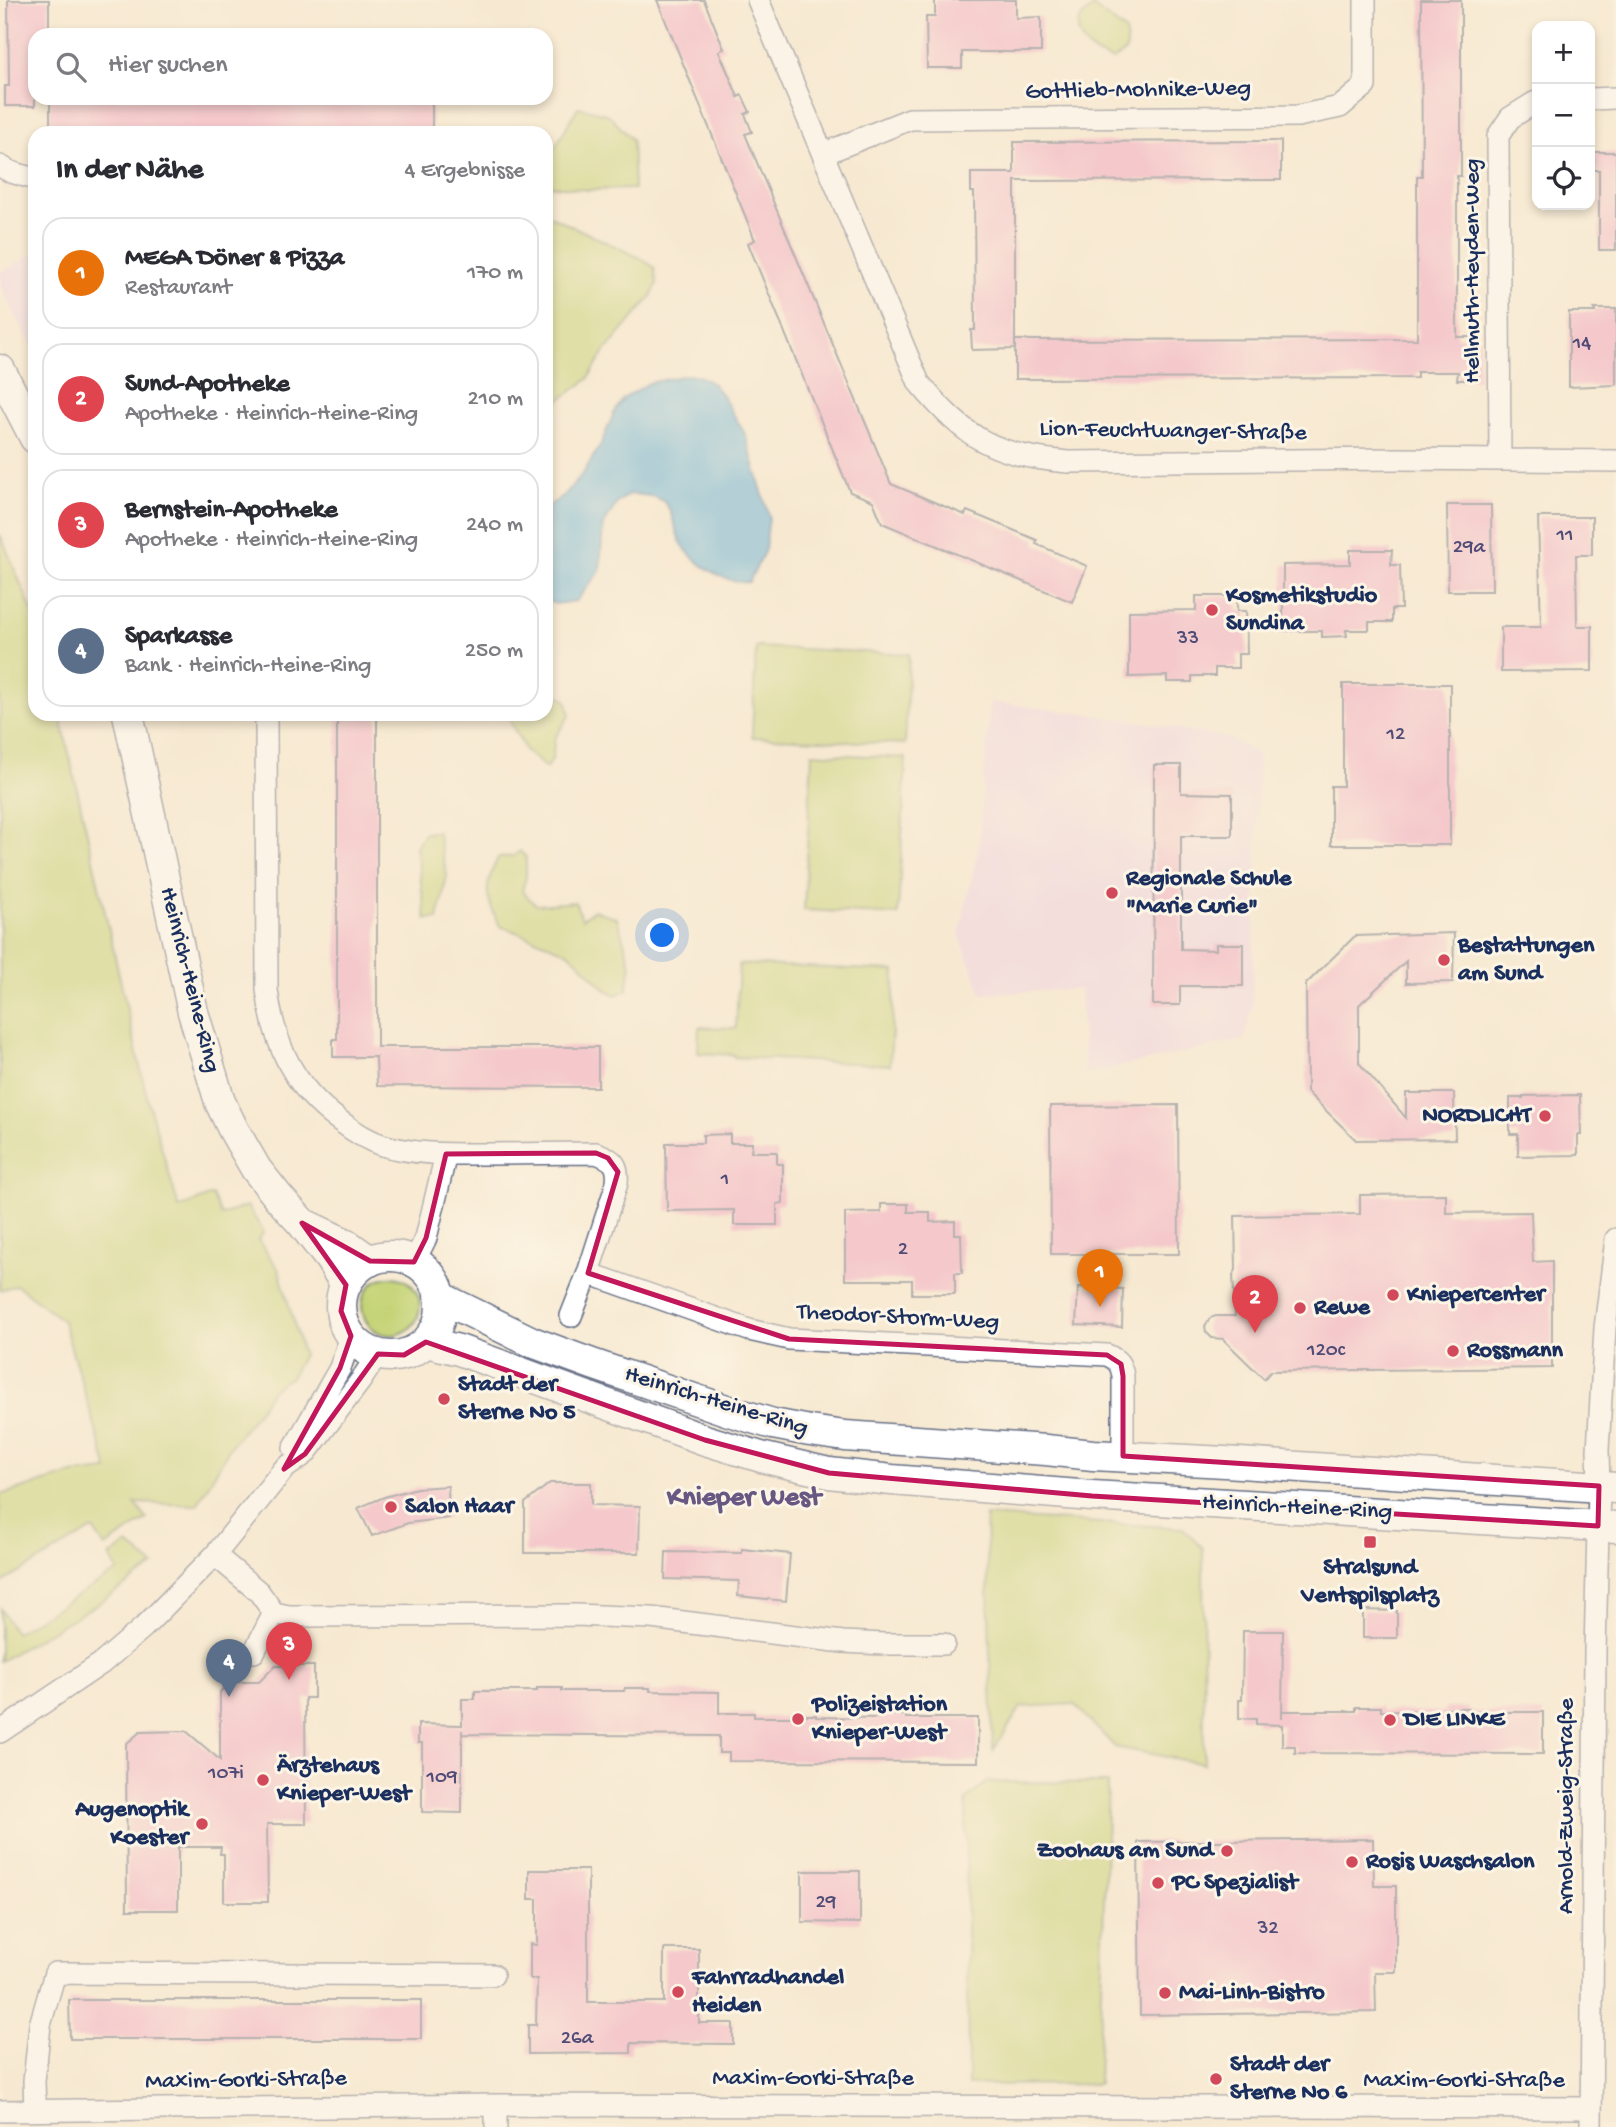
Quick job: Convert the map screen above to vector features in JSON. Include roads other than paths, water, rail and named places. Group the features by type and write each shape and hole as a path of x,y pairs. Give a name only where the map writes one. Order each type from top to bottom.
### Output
{"main road":[{"path":"0,370 28,424"},
{"name":"Heinrich-Heine-Ring","path":"130,721 193,1012 216,1090 233,1129 256,1169 303,1223 346,1285"},
{"name":"Heinrich-Heine-Ring","path":"303,1223 346,1244 370,1261"},
{"path":"392,1256 414,1262 426,1270 439,1294 440,1311 436,1328 426,1342 404,1354 391,1356 367,1350 351,1336 345,1324 341,1311 346,1285 352,1275 370,1261 392,1256"},
{"name":"Heinrich-Heine-Ring","path":"439,1294 532,1342 670,1391 773,1424 845,1436 1093,1455 1607,1487"},
{"name":"Heinrich-Heine-Ring","path":"426,1342 459,1350 668,1427 761,1457 829,1473 1210,1504 1607,1526"},
{"name":"Heinrich-Heine-Ring","path":"940,1484 940,1469 945,1463 1020,1465 1093,1455"},
{"name":"Heinrich-Heine-Ring","path":"978,1486 1028,1477 1117,1477 1122,1474 1123,1456"}],"street":[{"name":"Lion-Feuchtwanger-Straße","path":"758,0 919,383 966,432 995,448 1034,459 1068,462 1398,459 1616,461"},
{"name":"Gottlieb-Mohnike-Weg","path":"823,154 910,120 1298,116 1340,107 1365,86 1365,0"},
{"path":"1595,99 1616,98"},
{"name":"Hellmuth-Heyden-Weg","path":"1500,460 1499,136 1510,118 1532,105"},
{"path":"0,166 28,177"},
{"path":"266,721 267,990 270,1016 285,1056 312,1097 358,1134 382,1145 446,1154 596,1153 615,1164 618,1172 617,1183 571,1316"},
{"path":"414,1262 426,1238 446,1154"},
{"name":"Arnold-Zweig-Straße","path":"1591,2117 1595,1679 1607,1526 1607,1487 1598,1450 1609,1355 1608,1293 1616,1239"},
{"name":"Theodor-Storm-Weg","path":"588,1273 749,1330 789,1339 1107,1355 1121,1364 1124,1376 1123,1456"},
{"path":"285,1469 295,1445 340,1368 351,1336"},
{"path":"0,1732 61,1693 144,1627 215,1555 285,1469 305,1454 378,1354"},
{"path":"215,1555 259,1592 274,1613 289,1616 575,1615 651,1618 843,1642 944,1644"},
{"path":"254,1652 274,1613"},
{"path":"36,2110 34,2081 40,2025 55,1973 493,1975"},
{"path":"496,2105 496,2127"},
{"name":"Maxim-Gorki-Straße","path":"0,2111 496,2105 957,2116 1591,2117"}],"water":[{"path":"686,375 699,376 713,384 722,395 745,434 769,516 765,550 749,582 729,580 699,563 684,547 665,503 648,495 629,494 617,503 603,526 600,571 576,601 553,603 553,503 563,497 584,472 623,399 649,383"}],"place":[{"name":"Kosmetikstudio Sundina","path":"1212,610"},
{"name":"Regionale Schule \"Marie Curie\"","path":"1112,893"},
{"name":"Bestattungen am Sund","path":"1444,960"},
{"name":"NORDLICHT","path":"1545,1116"},
{"name":"Kniepercenter","path":"1393,1295"},
{"name":"MEGA Döner & Pizza","path":"1100,1307"},
{"name":"Rewe","path":"1300,1308"},
{"name":"Sund-Apotheke","path":"1255,1333"},
{"name":"Rossmann","path":"1453,1351"},
{"name":"Stadt der Sterne No 5","path":"444,1399"},
{"name":"Salon Haar","path":"391,1507"},
{"name":"Stralsund Ventspilsplatz","path":"1370,1542"},
{"name":"Bernstein-Apotheke","path":"289,1680"},
{"name":"Sparkasse","path":"229,1697"},
{"name":"Polizeistation Knieper-West","path":"798,1719"},
{"name":"DIE LINKE","path":"1390,1720"},
{"name":"Ärztehaus Knieper-West","path":"263,1780"},
{"name":"Augenoptik Koester","path":"202,1824"},
{"name":"Zoohaus am Sund","path":"1227,1851"},
{"name":"Rosis Waschsalon","path":"1352,1862"},
{"name":"PC Spezialist","path":"1158,1883"},
{"name":"Fahrradhandel Heiden","path":"678,1992"},
{"name":"Mai-Linh-Bistro","path":"1165,1993"},
{"name":"Stadt der Sterne No 6","path":"1216,2079"}],"district":[{"name":"Knieper West","path":"744,1498"}]}
